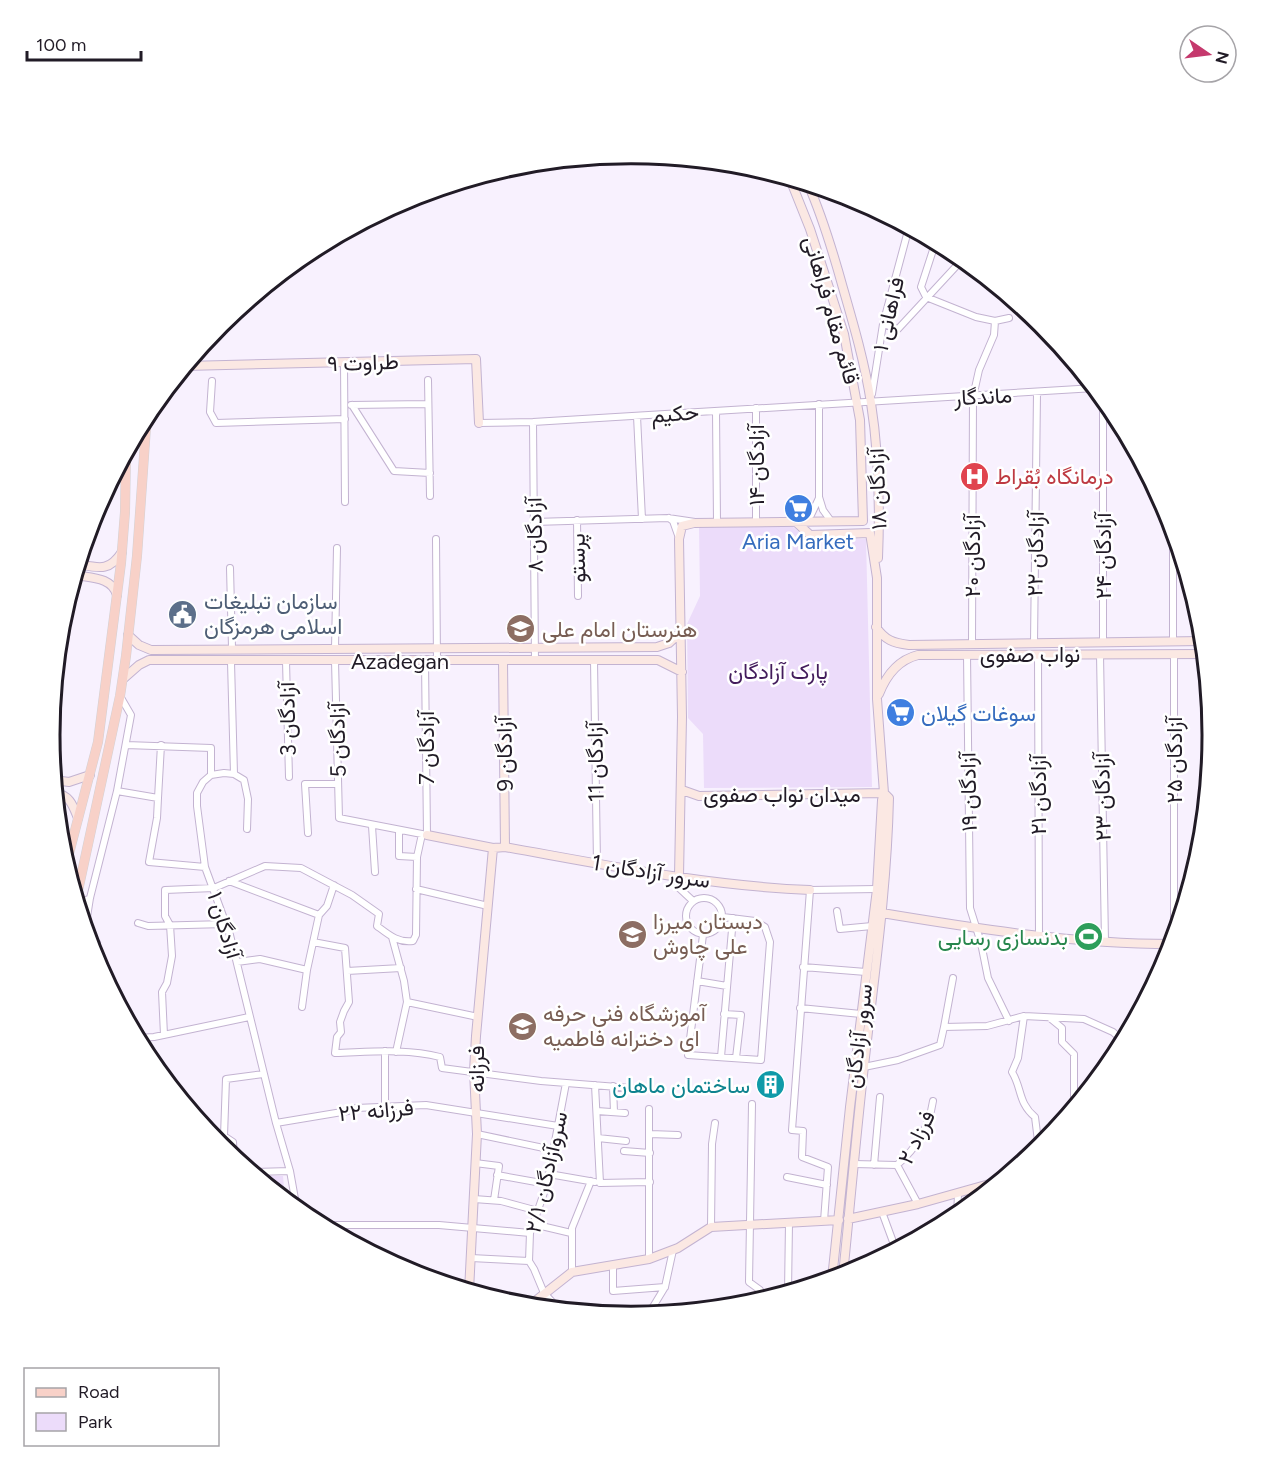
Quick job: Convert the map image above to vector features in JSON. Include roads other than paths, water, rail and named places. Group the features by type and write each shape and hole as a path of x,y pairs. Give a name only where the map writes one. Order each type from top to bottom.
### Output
{"main road":[{"name":"قائم مقام فراهانی","path":"793,187 843,334 857,402 862,441 863,521 831,521"},
{"name":"قائم مقام فراهانی","path":"812,193 824,220 862,353 871,400"},
{"name":"طراوت ۹","path":"196,366 476,359 479,423"},
{"name":"آزادگان ۱۸","path":"871,400 878,474 877,578"},
{"path":"79,884 123,679 137,556 145,434"},
{"path":"71,846 98,742 122,551 125,470"},
{"name":"میدان نواب صفوی","path":"680,539 682,790 699,796 886,796 877,699 877,578 870,533 810,535 795,521"},
{"path":"680,539 682,526 686,523 831,521"},
{"path":"86,565 107,567 122,551"},
{"path":"82,576 105,581 116,590 117,595"},
{"name":"نواب صفوی","path":"876,627 886,640 894,644 909,645 1194,641"},
{"path":"658,660 662,653 657,647 669,643 681,632"},
{"name":"Azadegan","path":"128,635 139,645 151,650 657,647"},
{"path":"909,645 906,646 904,652 912,656"},
{"path":"231,648 231,662"},
{"path":"335,648 335,661"},
{"name":"نواب صفوی","path":"912,656 1196,654"},
{"path":"877,699 890,673 912,656"},
{"name":"Azadegan","path":"123,679 139,664 149,660 231,662 658,660 682,672"},
{"name":"آزادگان 9","path":"503,661 505,847"},
{"path":"62,781 69,782 90,775"},
{"path":"63,794 73,791 69,782"},
{"path":"680,876 682,790"},
{"name":"سرور آزادگان","path":"834,1269 854,1164 861,1014 877,889 882,800 886,796"},
{"name":"سرور آزادگان","path":"843,1266 844,1219 859,1066 882,914 888,851 886,796"},
{"path":"64,797 73,804 78,818"},
{"name":"سرور آزادگان 1","path":"424,835 493,848 505,847 680,876 772,889 810,890"},
{"name":"فرزانه","path":"469,1283 477,1134 474,1071 493,848"},
{"path":"882,914 977,929 1119,944 1163,944"},
{"path":"538,1298 572,1272 650,1258 673,1250 711,1227 844,1219 978,1189"}],"street":[{"name":"فراهانی ۱","path":"871,400 884,324 907,235"},
{"path":"933,251 921,287 926,297 994,321 1010,318"},
{"path":"884,324 898,329 956,266"},
{"name":"آزادگان ۲۰","path":"972,644 973,397 979,370 994,335 994,321"},
{"path":"344,363 345,502"},
{"path":"428,380 430,496"},
{"path":"212,381 210,412 216,423 345,418"},
{"name":"ماندگار","path":"871,400 973,397 1085,389"},
{"name":"آزادگان ۲۲","path":"1034,643 1037,393"},
{"name":"حکیم","path":"479,423 637,416 871,400"},
{"path":"344,405 427,404"},
{"path":"819,404 819,497 823,510 831,521"},
{"path":"352,405 394,471 430,472"},
{"name":"آزادگان ۱۴","path":"756,408 756,522"},
{"path":"716,411 717,522"},
{"name":"آزادگان ۲۴","path":"1103,414 1103,643"},
{"path":"637,416 642,519"},
{"name":"آزادگان ۸","path":"533,422 535,661"},
{"path":"805,521 811,515 819,497"},
{"path":"668,518 673,521 680,539"},
{"path":"534,522 668,518 702,522"},
{"name":"پرستو","path":"577,520 578,596"},
{"path":"436,539 437,661"},
{"path":"335,648 337,548"},
{"path":"1173,554 1173,640"},
{"path":"230,568 231,648"},
{"name":"آزادگان ۱۹","path":"967,654 970,908 988,978 1010,1021"},
{"name":"آزادگان ۲۳","path":"1100,654 1105,941"},
{"name":"آزادگان ۲۵","path":"1174,654 1174,912"},
{"name":"آزادگان ۲۱","path":"1038,655 1039,935"},
{"name":"آزادگان 11","path":"594,660 597,864"},
{"name":"آزادگان 3","path":"286,661 289,777"},
{"name":"آزادگان 5","path":"335,661 339,818 372,826"},
{"name":"آزادگان 7","path":"392,937 401,941 413,941 416,935 417,857 424,835 425,661"},
{"path":"231,662 234,774"},
{"path":"88,912 117,791 131,715 120,696"},
{"path":"126,745 211,747 211,775 234,774 244,780 248,799 247,829"},
{"path":"161,746 157,818 149,862 205,867"},
{"name":"آزادگان ۱","path":"211,775 203,782 197,793 205,867 214,888 237,962 295,1196"},
{"path":"308,833 305,784 338,783"},
{"path":"117,791 158,798"},
{"path":"375,872 372,826 424,835"},
{"path":"399,831 399,856 417,857"},
{"path":"164,1035 162,992 167,982 172,957 170,926 165,916 165,890 214,888 265,866 284,866 302,868 334,885 379,914 377,926 392,937 407,1002 396,1052"},
{"path":"680,876 678,887 693,901"},
{"path":"229,881 319,915"},
{"path":"302,1007 307,970 319,915 327,906 334,885"},
{"path":"416,889 489,906"},
{"name":"سرور آزادگان 1","path":"810,890 877,889"},
{"path":"810,890 792,1130 803,1131 802,1157 828,1167 824,1221"},
{"path":"85,901 90,898"},
{"path":"699,898 711,898 720,906 723,917 719,928 709,934 703,934 692,929 686,918 686,911 693,901 699,898"},
{"path":"837,911 840,929 872,926"},
{"path":"703,934 688,1055 761,1060 770,942 765,927 755,921 723,917"},
{"path":"721,1057 733,918"},
{"path":"138,923 148,926 226,924"},
{"path":"313,942 345,948 349,1002 344,1011 336,1053 385,1051 440,1057 442,1068 566,1083 643,1089"},
{"path":"237,962 260,959 307,970"},
{"path":"803,967 866,972"},
{"path":"347,971 400,968"},
{"path":"859,1066 898,1060 940,1045 953,978"},
{"path":"697,981 727,986"},
{"path":"407,1002 478,1017"},
{"path":"800,1008 861,1014"},
{"path":"724,1014 741,1015 736,1058"},
{"path":"944,1027 987,1026 1024,1016 1084,1019 1117,1035"},
{"path":"1024,1016 1018,1058 1012,1072 1018,1081 1018,1091 1026,1110 1035,1117 1037,1136"},
{"path":"147,1037 249,1017"},
{"path":"1051,1018 1062,1028 1062,1042 1074,1054 1074,1095"},
{"path":"385,1051 385,1108"},
{"path":"224,1136 226,1079 263,1074"},
{"name":"۲/۱ سروآزادگان","path":"529,1261 530,1233 547,1184 566,1083"},
{"path":"595,1085 600,1183"},
{"path":"613,1086 614,1112"},
{"path":"874,1165 880,1097"},
{"name":"فرزاد ۲","path":"918,1204 897,1165 911,1153 925,1130 933,1101"},
{"path":"752,1104 749,1282 760,1291"},
{"name":"فرزانه ۲۲","path":"276,1123 356,1108 426,1105 558,1126"},
{"path":"649,1108 650,1258"},
{"path":"597,1111 625,1113"},
{"path":"711,1227 712,1144 715,1123"},
{"path":"477,1134 553,1150"},
{"path":"650,1134 678,1135"},
{"path":"598,1138 626,1141"},
{"path":"624,1151 650,1153"},
{"path":"475,1163 499,1166 494,1200"},
{"path":"854,1164 897,1165"},
{"path":"264,1172 290,1171"},
{"path":"549,1174 600,1183 650,1182"},
{"path":"497,1175 547,1184"},
{"path":"786,1177 827,1185"},
{"path":"572,1272 572,1225 591,1181"},
{"path":"958,1194 958,1203"},
{"path":"474,1200 494,1200 538,1211"},
{"path":"882,1212 893,1242"},
{"path":"788,1284 789,1223"},
{"path":"533,1224 571,1233"},
{"path":"343,1229 473,1227 530,1233"},
{"path":"653,1305 664,1287 673,1250"},
{"path":"471,1258 529,1261 544,1293 551,1300"},
{"path":"613,1266 613,1290 664,1287"}],"place":[{"name":"درمانگاه بُقراط","path":"974,476"},
{"name":"Aria Market","path":"798,509"},
{"name":"سازمان تبلیغات اسلامی هرمزگان","path":"183,614"},
{"name":"هنرستان امام علی","path":"521,629"},
{"name":"سوغات گیلان","path":"900,713"},
{"name":"دبستان میرزا علی چاوش","path":"632,934"},
{"name":"بدنسازی رسایی","path":"1089,937"},
{"name":"آموزشگاه فنی حرفه ای دخترانه فاطمیه","path":"522,1026"},
{"name":"ساختمان ماهان","path":"771,1085"}],"park label":[{"name":"پارک آزادگان","path":"778,671"}]}
